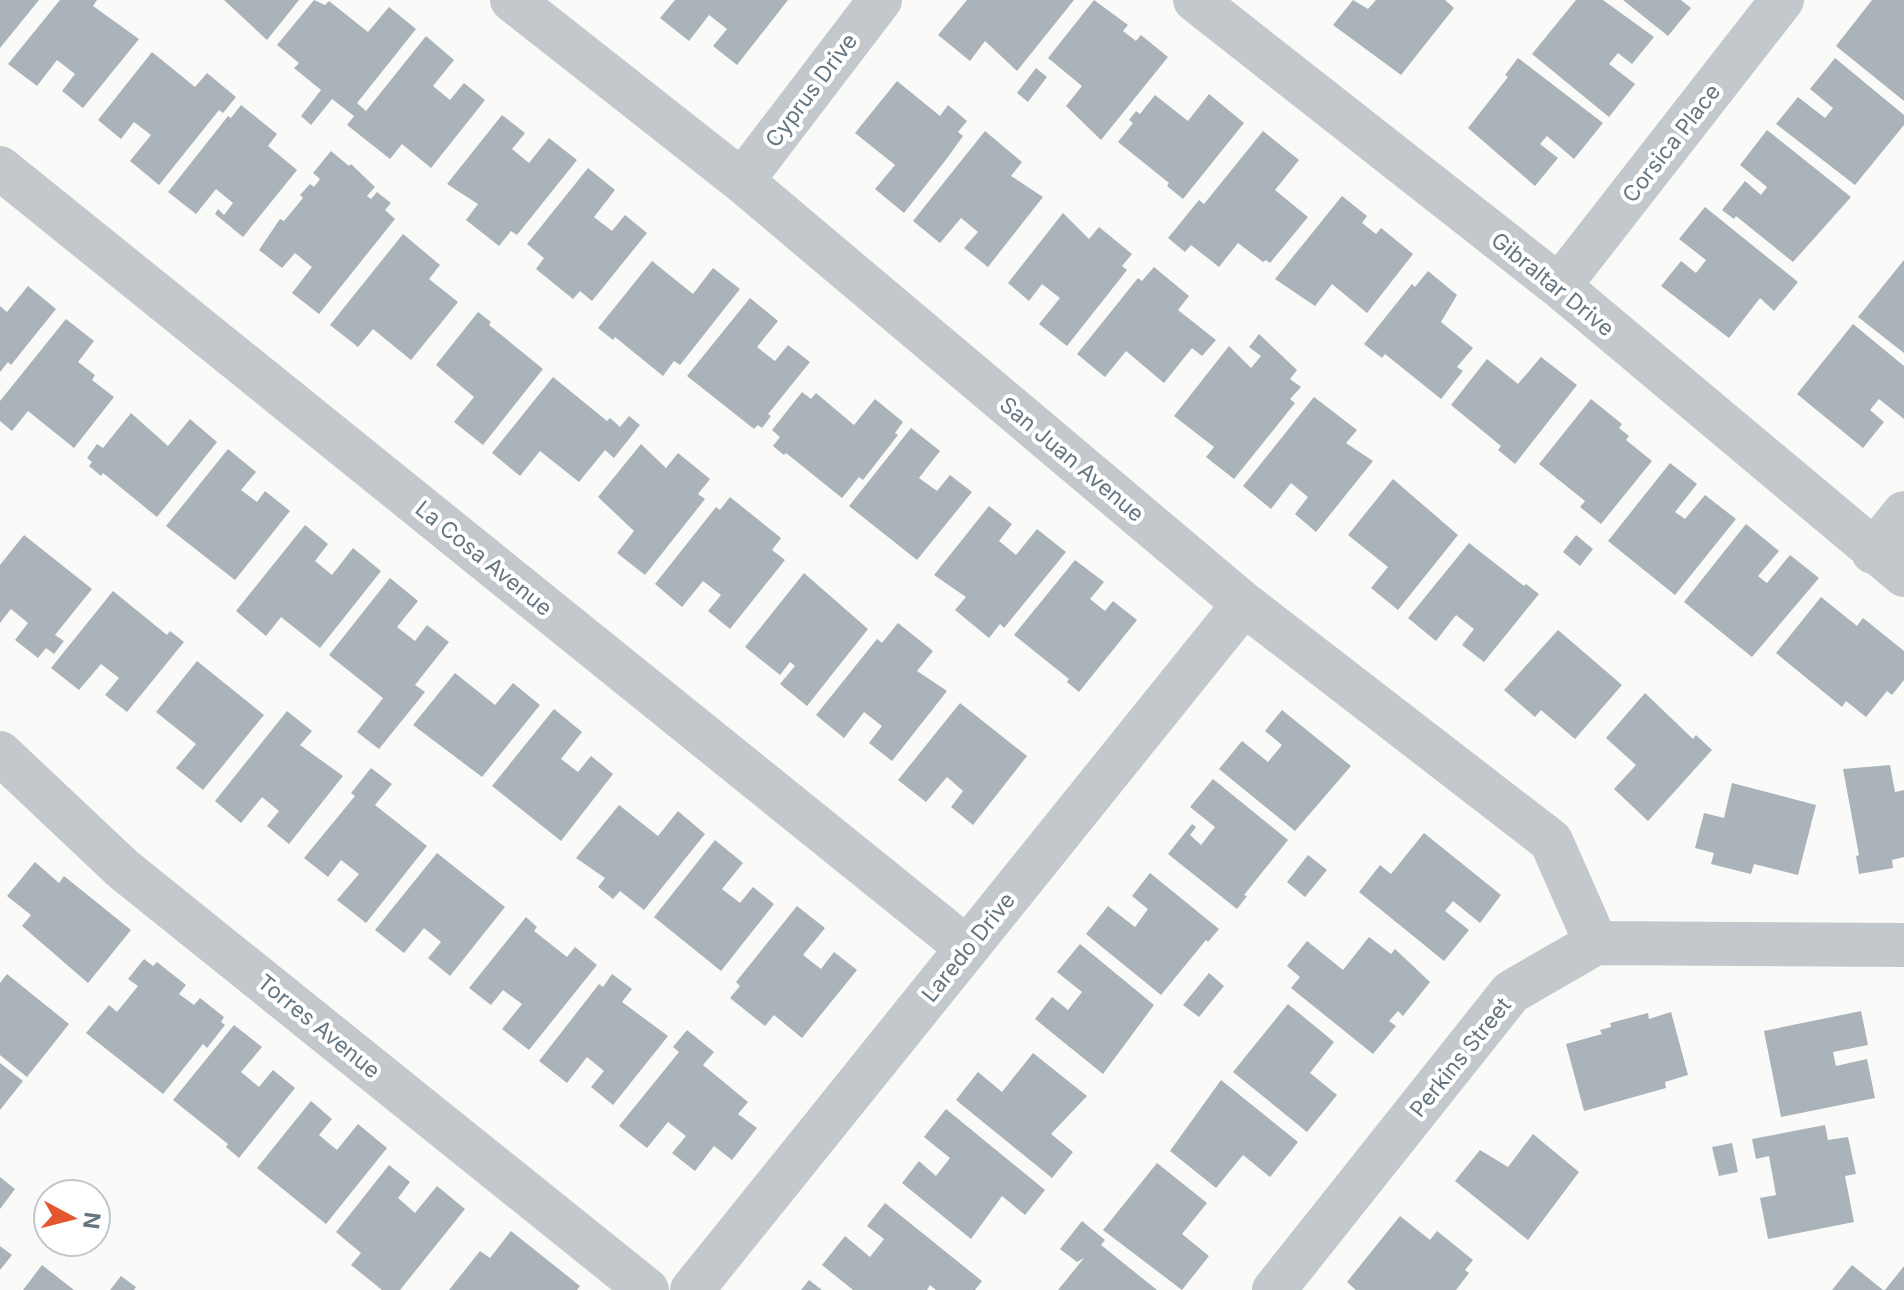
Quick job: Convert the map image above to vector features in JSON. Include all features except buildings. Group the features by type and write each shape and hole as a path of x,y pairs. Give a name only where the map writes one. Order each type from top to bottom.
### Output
{"street":[{"name":"San Juan Avenue","path":"512,0 742,181 1244,604 1551,841 1596,943"},
{"name":"Cyprus Drive","path":"742,181 880,0"},
{"name":"Gibraltar Drive","path":"1195,0 1242,14 1888,563"},
{"name":"Corsica Place","path":"1559,286 1782,0"},
{"name":"La Cosa Avenue","path":"0,168 967,948"},
{"path":"1888,563 1904,513"},
{"name":"Laredo Drive","path":"692,1290 1244,604"},
{"name":"Torres Avenue","path":"0,753 123,869 647,1290"},
{"path":"1596,943 1904,945"},
{"name":"Perkins Street","path":"1274,1290 1511,992 1596,943"}]}
